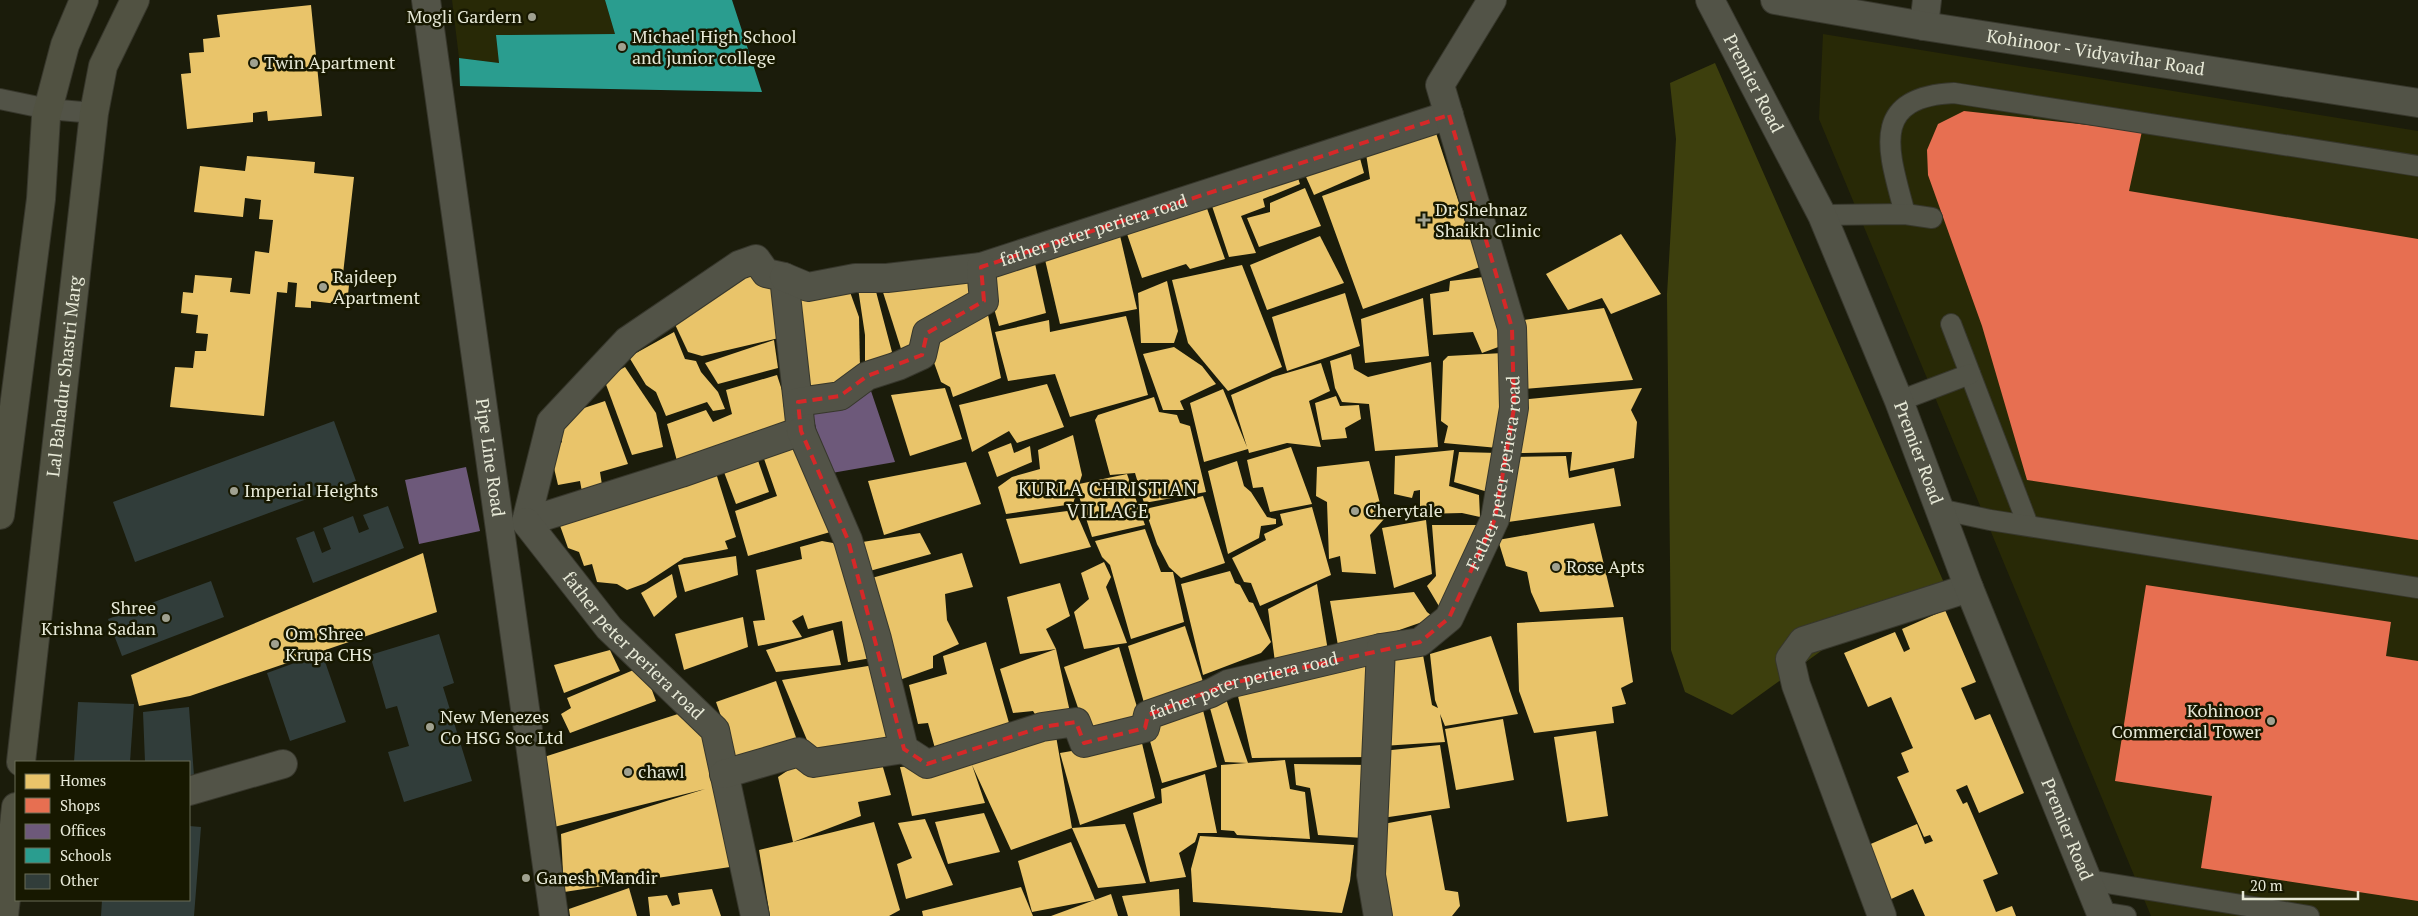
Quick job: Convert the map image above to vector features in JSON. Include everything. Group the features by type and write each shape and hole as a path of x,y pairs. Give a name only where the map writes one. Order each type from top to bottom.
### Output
{"main road":[{"path":"0,515 41,199 46,117 65,45 84,0"},
{"name":"Lal Bahadur Shastri Marg","path":"21,761 94,113 102,66 135,0"},
{"path":"4,916 15,824"}],"street":[{"name":"Pipe Line Road","path":"426,0 554,916"},
{"name":"Father peter periera road","path":"1381,648 1420,642 1449,618 1495,519 1514,408 1512,328 1440,85 1492,0"},
{"name":"Premier Road","path":"1710,0 1822,215 1899,401 1969,588 2088,880 2110,915"},
{"name":"Kohinoor - Vidyavihar Road","path":"1775,0 1926,13 2418,103"},
{"name":"father peter periera road","path":"798,402 840,396 867,376 898,366 922,355 928,333 984,302 981,267 1449,115"},
{"path":"526,522 551,422 627,340 739,265 756,259 766,273 784,277 808,287 855,278 887,278 981,267"},
{"path":"724,774 800,752 813,763 904,749 877,639 848,540 801,431 784,277"},
{"path":"526,522 681,473 801,431"},
{"name":"father peter periera road","path":"526,522 609,628 715,730 756,916"},
{"path":"1882,916 1796,685 1790,659 1804,640 1969,588"},
{"name":"father peter periera road","path":"904,749 927,764 1042,726 1076,722 1084,743 1145,728 1148,715 1211,693 1236,681 1381,648"},
{"path":"1378,916 1371,875 1381,648"},
{"path":"190,791 283,764"}],"lane":[{"path":"1905,214 1888,141 1893,119 1910,104 1934,94 1954,93 2418,166"},
{"path":"0,99 48,109 94,113"},
{"path":"1822,215 1905,214 1932,218"},
{"path":"1951,324 2028,525"},
{"path":"1899,401 1970,374"},
{"path":"1938,509 1990,520 2418,588"},
{"path":"2088,880 2309,916"}],"highlighted area":[{"path":"1449,115 1512,328 1514,408 1495,519 1449,618 1420,642 1228,684 1148,715 1145,728 1084,743 1076,722 1042,727 927,764 904,749 848,540 801,431 798,402 840,396 867,376 922,355 927,333 984,301 981,267"}],"shaded area":[{"name":"Mogli Gardern","path":"452,0 605,0 615,34 496,35 499,63 459,58"},
{"path":"1823,34 2418,131 2418,916 2151,916 1819,119"},
{"path":"1715,63 1952,601 1835,641 1732,715 1685,692 1671,650 1667,295 1676,139 1670,83"}],"building: Homes":[{"name":"Twin Apartment","path":"311,5 322,116 268,121 267,111 253,113 253,122 187,129 181,74 191,73 189,53 204,52 203,39 220,37 217,15"},
{"path":"1435,130 1480,267 1363,309 1322,196 1370,179 1366,154"},
{"path":"1358,151 1364,173 1314,195 1303,170"},
{"name":"Rajdeep Apartment","path":"247,156 315,162 314,173 354,177 343,274 350,275 347,305 311,301 311,308 295,307 297,283 288,282 287,293 277,292 264,416 170,407 175,367 193,368 195,351 206,351 208,334 196,333 198,315 181,313 183,292 193,293 195,275 232,278 230,292 250,294 255,251 269,253 273,220 259,219 261,200 245,198 243,217 194,212 200,166 245,171"},
{"path":"1295,169 1300,184 1263,199 1265,207 1241,216 1256,253 1229,257 1210,200"},
{"path":"1305,188 1321,226 1259,247 1247,218 1270,212 1270,203"},
{"path":"1204,200 1225,259 1190,269 1186,264 1142,278 1125,228"},
{"path":"1118,227 1137,309 1060,324 1043,251"},
{"path":"1621,234 1661,294 1611,314 1602,298 1568,310 1546,274"},
{"path":"1320,236 1344,283 1267,310 1250,265"},
{"path":"1034,259 1046,313 999,326 985,277"},
{"path":"1242,265 1282,367 1228,391 1188,343 1172,280"},
{"path":"743,273 775,283 783,337 702,356 688,352 672,318"},
{"path":"970,276 972,300 916,350 903,355 881,286"},
{"path":"1492,276 1501,346 1482,353 1473,332 1433,335 1430,294 1449,291 1450,281"},
{"path":"1167,281 1178,331 1174,343 1141,343 1138,293"},
{"path":"874,284 892,352 865,368 865,335 858,288"},
{"path":"850,292 859,317 860,370 837,391 805,392 794,299"},
{"path":"1345,293 1360,346 1287,371 1272,317"},
{"path":"1423,298 1429,356 1365,363 1361,319"},
{"path":"1604,308 1633,380 1524,389 1517,321"},
{"path":"987,310 1001,378 953,397 950,387 941,382 927,343"},
{"path":"1126,316 1148,395 1070,417 1055,374 1008,381 995,332 1049,320 1050,332"},
{"path":"674,332 685,359 696,361 701,372 718,392 725,409 713,411 707,402 666,416 656,392 646,385 629,357"},
{"path":"774,340 778,368 718,384 705,363"},
{"path":"1174,347 1202,366 1216,384 1180,401 1184,410 1163,410 1143,354"},
{"path":"1503,353 1507,416 1498,448 1444,443 1448,426 1441,421 1443,361 1448,356"},
{"path":"1351,354 1354,369 1368,377 1431,362 1438,447 1375,451 1369,404 1342,402 1335,388 1330,361"},
{"path":"1321,363 1330,391 1309,401 1321,447 1287,443 1249,453 1248,449 1204,462 1190,403 1223,389 1247,447 1231,395 1273,377"},
{"path":"625,367 656,413 663,447 632,455 604,379"},
{"path":"777,375 794,427 680,472 667,424 706,410 713,422 732,414 726,390"},
{"path":"1047,384 1064,427 1017,443 1009,431 972,452 959,405"},
{"path":"945,388 962,439 910,456 891,395"},
{"path":"1642,388 1631,410 1637,422 1634,458 1570,471 1572,452 1520,453 1519,400"},
{"path":"1336,396 1340,406 1359,405 1361,419 1345,428 1347,438 1322,440 1315,403"},
{"path":"1154,397 1159,412 1177,415 1180,423 1190,426 1206,492 1144,503 1135,473 1110,475 1095,420 1098,415"},
{"path":"605,401 628,464 600,472 602,485 582,492 580,481 558,485 550,451 562,442 558,426 566,414"},
{"path":"1073,435 1082,475 1079,484 1127,474 1145,525 1092,537 1077,490 1073,504 1006,514 998,487 1012,477 1040,469 1038,450"},
{"path":"804,437 837,530 748,556 735,511 777,496 761,450"},
{"path":"1011,443 1014,453 1030,446 1032,462 997,477 988,452"},
{"path":"1291,447 1312,504 1270,512 1263,487 1253,488 1247,460"},
{"path":"1454,450 1449,486 1479,495 1480,517 1462,513 1420,514 1420,490 1414,491 1412,498 1394,494 1395,456"},
{"path":"755,452 769,492 736,504 721,464"},
{"path":"1459,452 1498,453 1488,492 1454,482"},
{"path":"1566,456 1569,478 1614,468 1621,506 1508,522 1510,457"},
{"path":"1237,461 1244,486 1251,492 1267,517 1276,519 1276,524 1261,526 1259,538 1228,554 1208,471"},
{"name":"Cherytale","path":"1369,461 1384,519 1370,535 1376,574 1342,572 1340,556 1329,559 1327,502 1316,496 1317,467"},
{"path":"966,462 981,504 884,535 868,481"},
{"path":"716,473 736,537 725,541 728,549 684,558 646,583 627,590 617,584 597,582 592,564 584,566 579,552 568,548 558,520"},
{"path":"1203,496 1225,563 1181,578 1169,567 1157,544 1145,509"},
{"path":"1312,507 1331,575 1260,606 1251,583 1244,582 1232,558 1266,540 1264,534 1283,525 1280,514"},
{"path":"1075,510 1091,547 1020,564 1006,519"},
{"path":"1426,520 1432,574 1394,588 1382,528"},
{"name":"Rose Apts","path":"1594,523 1614,607 1540,612 1531,592 1527,572 1506,566 1498,540"},
{"path":"1432,525 1483,525 1443,613 1427,586 1436,576"},
{"path":"1145,529 1161,572 1173,572 1184,622 1131,639 1110,565 1102,557 1095,541"},
{"path":"920,533 931,554 866,572 856,543"},
{"path":"822,541 844,545 877,657 848,662 842,621 808,629 803,615 792,621 802,637 758,646 753,621 765,620 756,570 802,559 800,547"},
{"name":"Om Shree Krupa CHS","path":"423,553 437,612 190,696 139,706 131,675"},
{"path":"962,553 973,587 945,594 947,620 959,644 933,656 933,668 891,683 868,579"},
{"path":"736,556 738,575 685,592 678,565"},
{"path":"1104,562 1111,577 1106,587 1127,643 1084,649 1074,612 1089,599 1081,573"},
{"path":"1230,571 1235,583 1240,585 1249,602 1253,603 1271,642 1261,653 1203,675 1181,584"},
{"path":"672,574 677,597 654,617 641,593"},
{"path":"1060,583 1070,616 1046,629 1056,649 1020,654 1007,597"},
{"path":"1317,584 1328,651 1275,662 1268,609"},
{"path":"1414,592 1427,612 1437,620 1428,620 1339,651 1330,601"},
{"path":"1945,610 1976,682 1961,688 1975,720 1990,714 2024,793 1979,813 1967,785 1956,790 1963,804 1967,802 1998,874 1983,880 1996,912 2012,906 2016,916 1925,916 1913,889 1889,900 1866,846 1917,824 1925,844 1933,841 1930,835 1924,837 1897,777 1909,772 1901,753 1913,748 1891,697 1868,707 1844,653 1895,632 1904,652 1910,649 1902,629"},
{"path":"743,617 748,647 684,670 675,634"},
{"path":"1623,617 1633,682 1621,688 1626,704 1612,707 1614,723 1534,733 1519,691 1517,623"},
{"path":"1185,626 1205,688 1146,710 1128,646"},
{"path":"833,630 841,665 776,672 766,650"},
{"path":"1491,636 1518,714 1445,726 1440,714 1445,742 1382,746 1385,661 1423,655 1432,705 1438,708 1435,700 1430,654"},
{"path":"986,642 1011,730 936,752 928,723 918,724 909,685 947,674 943,656"},
{"path":"1119,647 1140,717 1087,734 1064,667"},
{"path":"1056,649 1072,721 1042,725 1033,711 1013,713 1000,669"},
{"path":"610,650 620,671 564,693 554,665"},
{"path":"1368,653 1373,757 1252,758 1235,683"},
{"path":"874,665 892,740 812,752 782,680"},
{"path":"643,666 656,701 570,733 561,714 571,708 567,698"},
{"path":"776,681 798,743 738,765 716,702"},
{"path":"1226,699 1248,763 1225,762 1210,708"},
{"path":"1201,702 1217,767 1162,783 1148,734 1150,722"},
{"path":"678,714 704,738 730,867 564,892 561,834 705,789 554,827 544,757"},
{"path":"1503,719 1514,780 1456,790 1445,729"},
{"path":"1596,731 1608,816 1567,822 1554,737"},
{"path":"1056,736 1072,828 1011,850 972,765 985,803 912,816 900,767 971,763"},
{"path":"1141,739 1155,798 1080,825 1060,753"},
{"path":"1440,745 1450,808 1382,818 1382,751"},
{"path":"1285,760 1290,789 1305,792 1310,839 1237,835 1234,831 1221,830 1221,765"},
{"path":"799,763 882,764 891,795 858,802 861,816 793,842 778,777"},
{"path":"1294,764 1368,765 1363,838 1318,835 1310,788 1296,785"},
{"path":"1205,774 1217,833 1198,833 1195,842 1179,853 1186,877 1150,882 1133,813 1162,803 1161,789"},
{"path":"984,813 1000,852 948,864 935,822"},
{"path":"1431,815 1445,890 1458,892 1460,906 1452,916 1382,916 1378,825"},
{"path":"925,819 953,885 906,899 897,864 912,858 898,823"},
{"path":"874,822 900,910 889,916 770,916 759,850"},
{"path":"1125,824 1146,883 1098,888 1072,828"},
{"path":"1200,836 1354,845 1350,881 1342,913 1193,902 1191,869"},
{"path":"1071,842 1095,900 1032,912 1018,861"},
{"path":"1021,887 1033,916 923,916 922,911"},
{"path":"629,888 637,916 570,916 569,909"},
{"path":"712,889 721,916 650,916 648,897 667,895 672,906 680,904 678,893"},
{"path":"1179,889 1180,916 1128,916 1122,896"},
{"path":"1111,894 1118,916 1051,916"}],"building: Shops":[{"path":"1964,111 2142,131 2129,191 2418,239 2418,540 2027,480 1982,326 1928,175 1927,150 1938,124"},
{"name":"Kohinoor Commercial Tower","path":"2146,585 2391,622 2386,656 2418,661 2418,901 2201,868 2212,796 2115,781"}],"building: Offices":[{"path":"871,391 895,462 826,474 812,410 853,402"},
{"path":"466,467 480,531 419,544 405,480"}],"building: Schools":[{"name":"Michael High School and junior college","path":"605,0 732,0 762,92 460,86 459,58 499,63 496,35 615,34"}],"building: Other":[{"name":"Imperial Heights","path":"334,421 356,481 135,562 113,502"},
{"path":"388,506 404,548 313,583 296,538 314,531 322,553 331,549 323,528 353,516 359,533 369,529 363,515"},
{"name":"Shree Krishna Sadan","path":"211,581 224,617 122,656 108,619"},
{"name":"New Menezes Co HSG Soc Ltd","path":"439,634 454,683 443,687 472,781 404,802 388,752 409,746 397,706 386,709 370,655"},
{"path":"322,653 346,722 290,741 267,673"},
{"path":"78,702 134,704 130,761 74,761"},
{"path":"189,707 194,776 190,777 190,761 145,761 143,712"},
{"path":"190,826 201,827 194,916 101,916 102,901 190,901"}],"place":[{"name":"Mogli Gardern","path":"532,17"},
{"name":"Michael High School and junior college","path":"622,47"},
{"name":"Twin Apartment","path":"254,63"},
{"name":"Dr Shehnaz Shaikh Clinic","path":"1424,220"},
{"name":"Rajdeep Apartment","path":"323,287"},
{"name":"Imperial Heights","path":"234,491"},
{"name":"Cherytale","path":"1355,511"},
{"name":"Rose Apts","path":"1556,567"},
{"name":"Shree Krishna Sadan","path":"166,618"},
{"name":"Om Shree Krupa CHS","path":"275,644"},
{"name":"Kohinoor Commercial Tower","path":"2271,721"},
{"name":"New Menezes Co HSG Soc Ltd","path":"430,727"},
{"name":"chawl","path":"628,772"},
{"name":"Ganesh Mandir","path":"526,878"}],"district":[{"name":"KURLA CHRISTIAN VILLAGE","path":"1108,500"}]}
